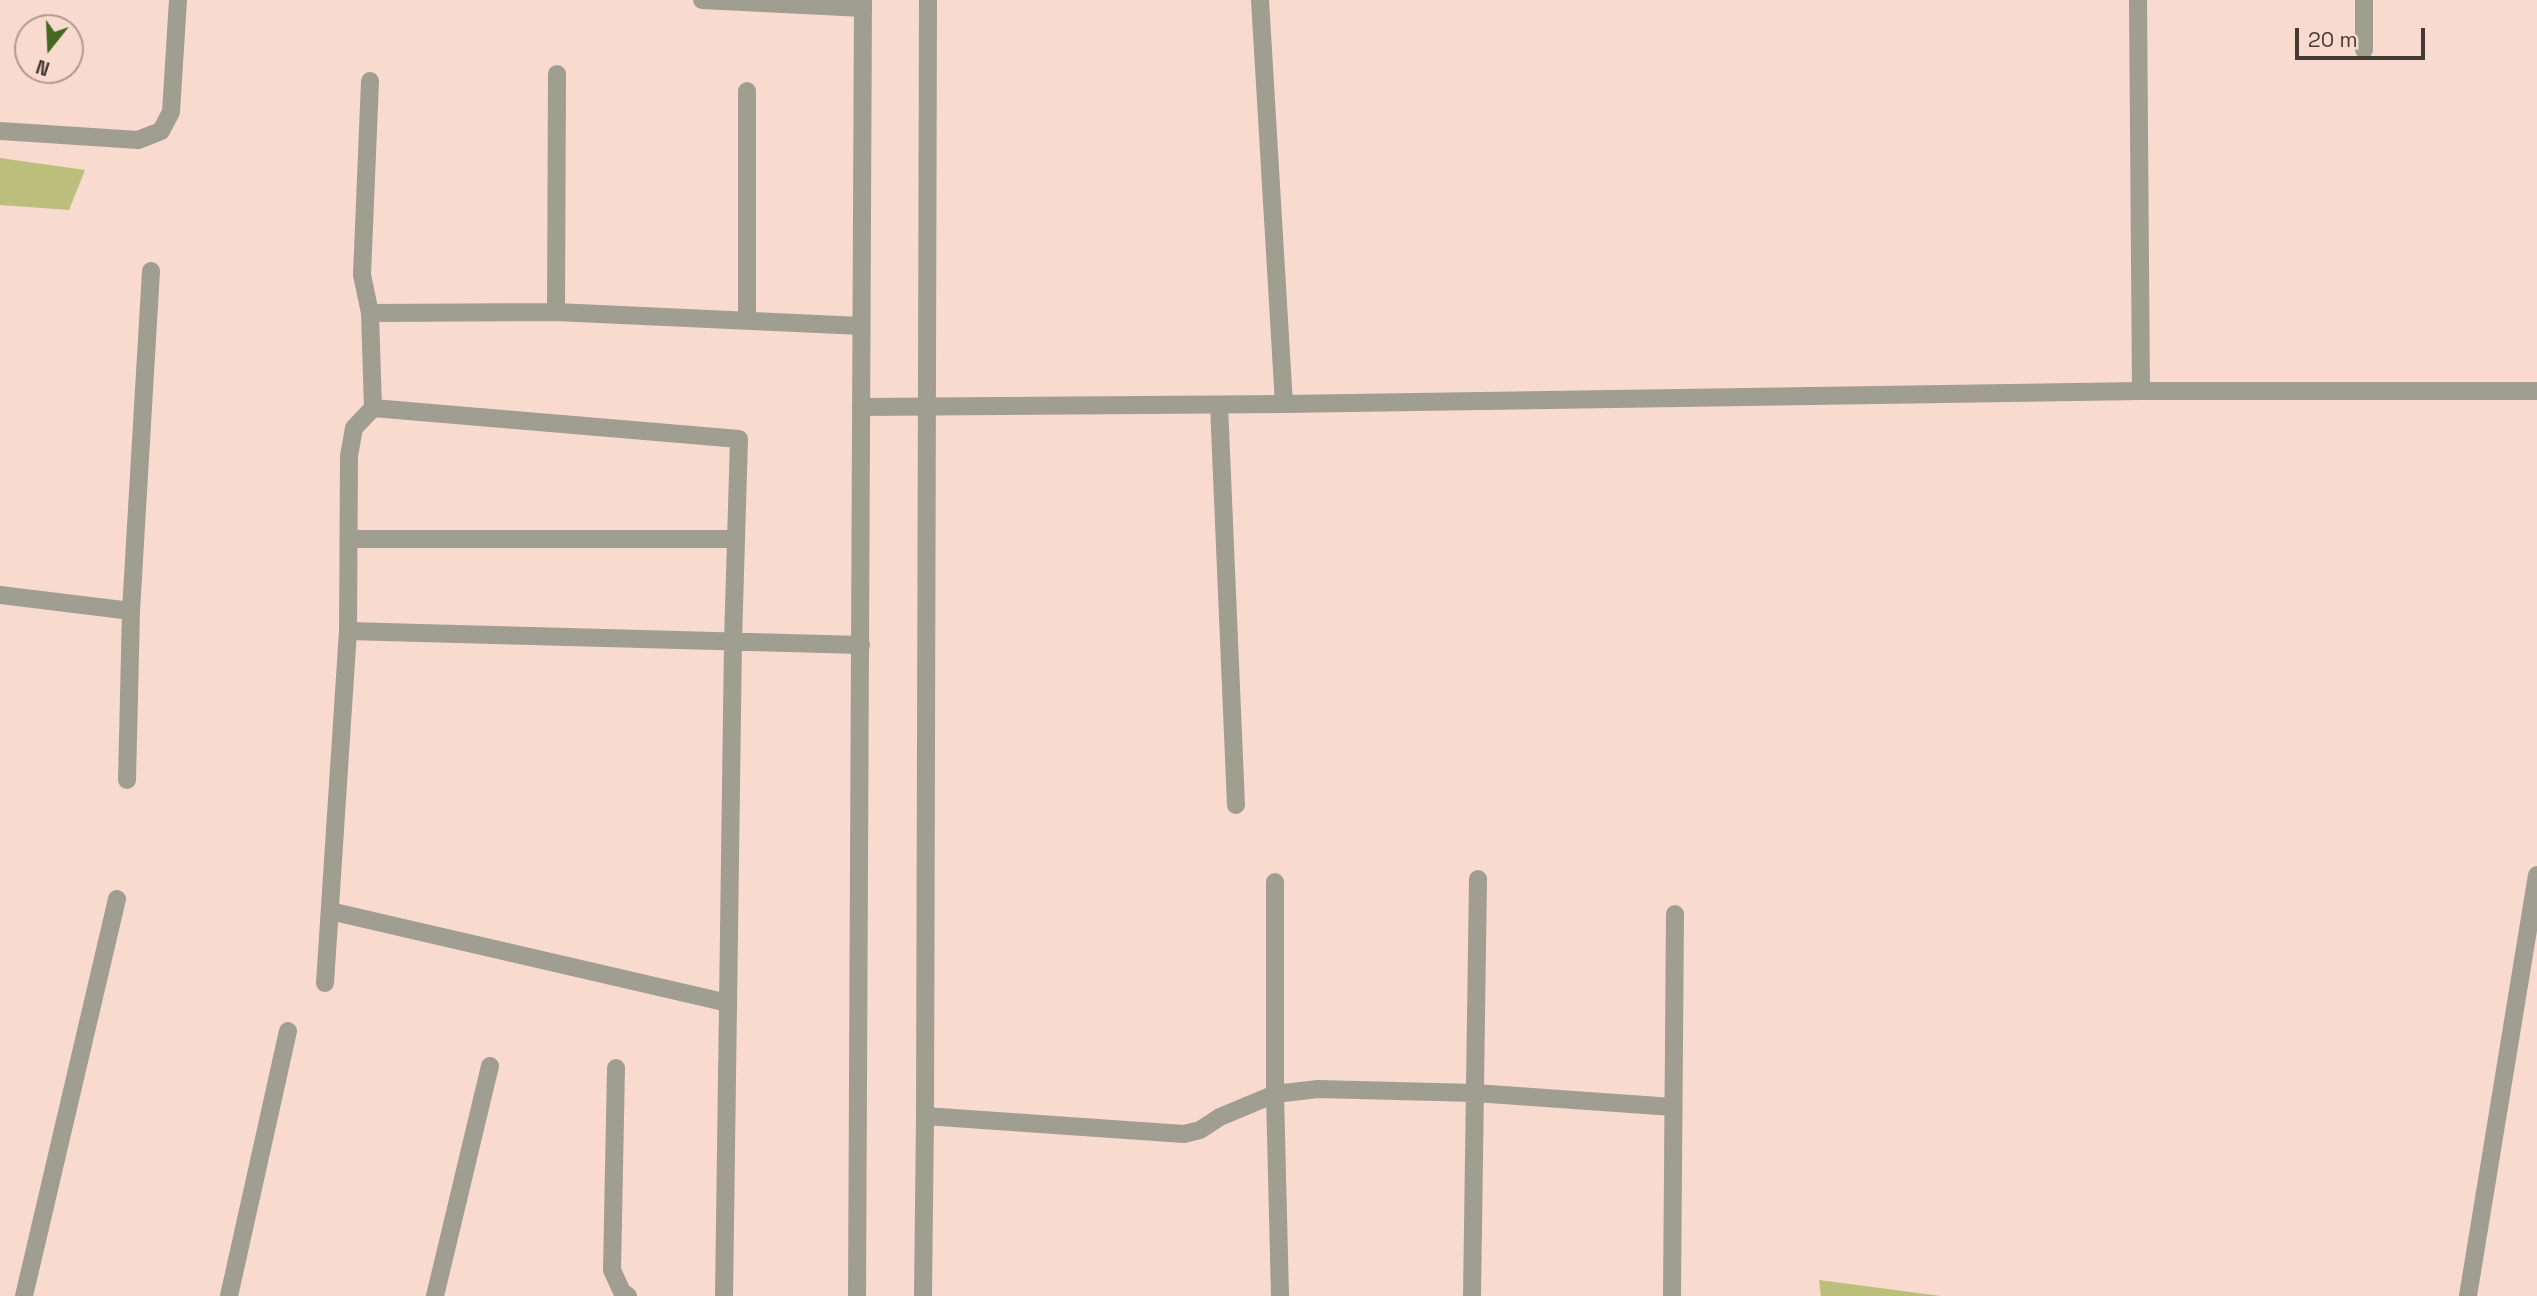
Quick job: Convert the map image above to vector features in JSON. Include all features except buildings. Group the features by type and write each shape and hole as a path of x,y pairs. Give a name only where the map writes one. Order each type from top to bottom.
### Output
{"street":[{"path":"0,131 138,140 161,131 171,112 178,0"},
{"path":"702,0 863,4 857,1296"},
{"path":"923,1296 928,0"},
{"path":"1260,0 1284,404"},
{"path":"2138,0 2141,391"},
{"path":"2364,0 2364,50"},
{"path":"556,312 558,74"},
{"path":"325,983 348,631 349,456 354,428 373,408 370,313 362,275 370,82"},
{"path":"747,91 747,320"},
{"path":"127,780 131,611 151,271"},
{"path":"370,313 556,312 861,326"},
{"path":"861,407 1219,405 2141,391 2537,391"},
{"path":"1219,405 1236,805"},
{"path":"373,408 739,439 733,642 724,1296"},
{"path":"349,539 736,539"},
{"path":"0,595 131,611"},
{"path":"348,631 860,645"},
{"path":"2468,1296 2537,875"},
{"path":"1472,1296 1478,878"},
{"path":"1275,882 1275,1094 1280,1296"},
{"path":"24,1296 117,899"},
{"path":"330,911 729,1003"},
{"path":"1672,1296 1675,914"},
{"path":"229,1296 288,1031"},
{"path":"435,1296 490,1066"},
{"path":"616,1068 612,1270 622,1292 628,1296"},
{"path":"925,1116 1184,1133 1200,1130 1220,1117 1275,1094 1318,1089 1475,1093 1673,1107"}],"green space":[{"path":"0,158 85,170 69,210 0,205"},
{"path":"1819,1280 1941,1296 1821,1296"}]}
